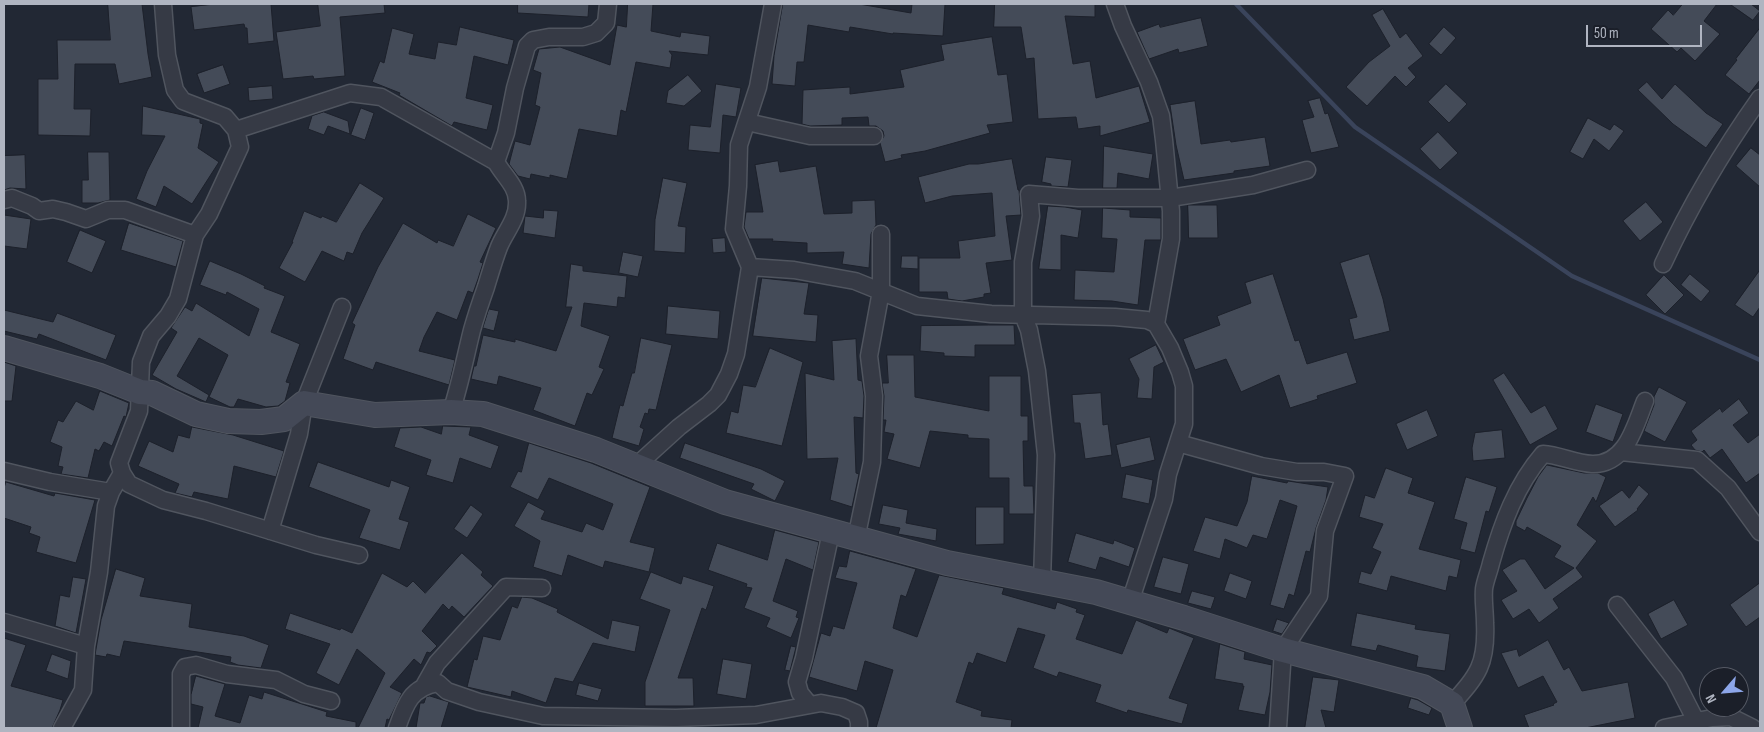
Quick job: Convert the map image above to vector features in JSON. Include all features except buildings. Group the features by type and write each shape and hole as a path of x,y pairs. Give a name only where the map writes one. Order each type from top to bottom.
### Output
{"street":[{"path":"163,4 167,55 175,90 183,101 225,117 236,130 240,147 209,214 195,234 178,299 168,316 151,336 141,362 139,411 119,463 122,472 128,484 164,500 316,545 359,555"},
{"path":"496,162 506,133 515,88 527,46 533,40 549,36 583,37 596,33 606,23 608,4"},
{"path":"636,466 718,395 729,374 736,354 750,267 734,229 739,144 758,87 773,4"},
{"path":"1115,4 1149,82 1160,116 1170,198 1171,239 1156,324 1177,364 1184,386 1184,424 1168,474 1164,499 1130,602"},
{"path":"236,130 350,92 381,97 496,162 500,171 510,180 518,200 517,210 499,246 490,273 472,329 451,412"},
{"path":"1663,264 1685,217 1732,138 1760,98"},
{"path":"747,122 810,136 874,136"},
{"path":"1042,581 1046,455 1037,371 1029,330 1023,315 1023,262 1031,216 1029,194 1078,198 1170,198 1253,185 1307,170"},
{"path":"4,200 12,198 39,211 59,210 86,219 108,210 125,210 195,234"},
{"path":"856,539 872,462 874,396 869,356 881,291 881,234"},
{"path":"750,267 794,270 855,281 917,306 991,314 1115,317 1147,320 1156,324"},
{"path":"270,531 299,434 304,403 342,307"},
{"path":"4,348 100,376 140,392 152,393 196,414 228,421 261,422 284,419 304,403 375,415 451,412 483,414 596,450 725,502 947,563 1096,592 1283,650 1423,687 1452,704 1460,728"},
{"path":"1452,704 1478,674 1484,654 1486,631 1484,590 1495,548 1515,495 1533,466 1543,454 1552,454 1591,464 1604,463 1621,452 1627,444 1645,401"},
{"path":"1178,442 1261,466 1297,472 1324,472 1346,476 1325,531 1319,596 1283,650 1278,728"},
{"path":"1621,452 1697,460 1728,488 1760,532"},
{"path":"4,471 50,482 111,492"},
{"path":"62,728 83,690 86,646 106,506 122,472"},
{"path":"801,702 797,682 804,658 831,532"},
{"path":"398,728 403,711 410,699 424,686 437,664 506,587 542,588"},
{"path":"1617,605 1674,678 1696,721"},
{"path":"4,622 86,646"},
{"path":"181,728 181,674 185,667 196,664 227,674 276,680 304,694 331,701"},
{"path":"424,686 438,683 447,690 479,702 543,716 609,722 756,715 801,702 821,703 842,706 856,713 859,728"},
{"path":"1664,728 1712,718 1731,717 1753,728"}],"waterway":[{"path":"1236,4 1355,127 1572,276 1760,360"}]}
